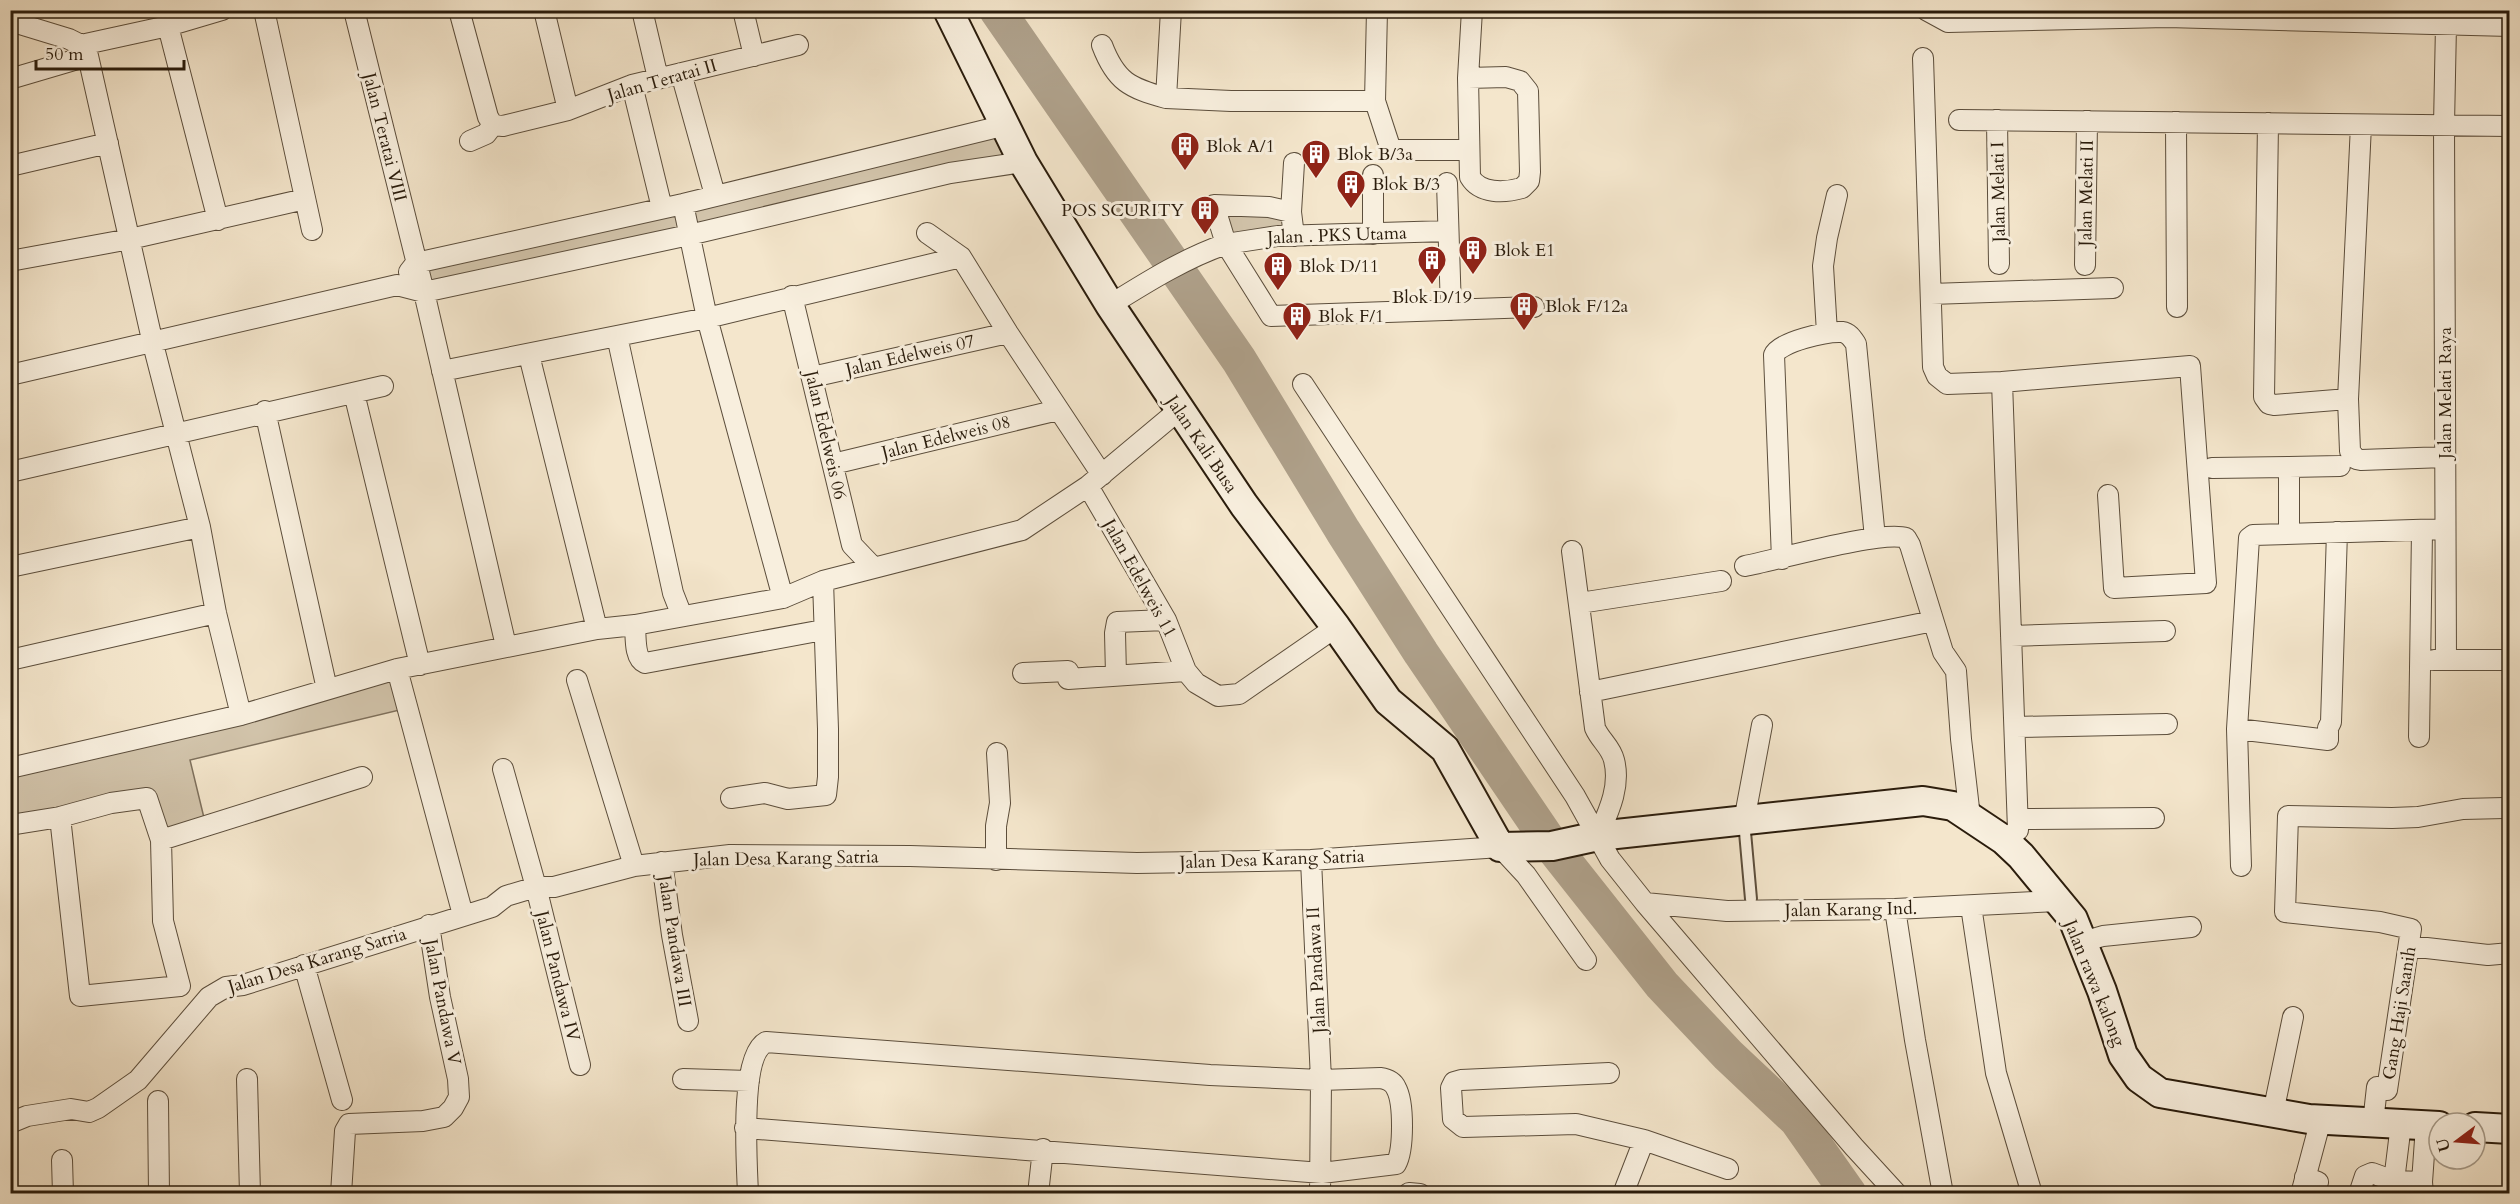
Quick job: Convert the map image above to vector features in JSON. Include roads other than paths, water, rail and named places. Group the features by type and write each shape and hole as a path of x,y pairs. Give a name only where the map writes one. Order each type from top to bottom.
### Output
{"street":[{"path":"10,79 84,51 222,10"},
{"path":"264,10 312,230"},
{"name":"Jalan Teratai VIII","path":"354,10 424,292 506,646"},
{"path":"459,10 488,117 493,125 486,134 470,141"},
{"path":"544,10 568,110"},
{"path":"642,10 658,78"},
{"path":"743,10 754,56"},
{"name":"Jalan Kali Busa","path":"948,10 1023,162 1110,306 1179,410 1244,505 1336,627 1388,701 1445,749 1510,847"},
{"path":"1166,98 1171,10"},
{"path":"1377,10 1375,101 1390,147 1400,150 1469,150"},
{"path":"1468,78 1506,77 1520,81 1528,91 1529,181 1522,188 1487,190 1475,186 1470,177 1468,78 1472,10"},
{"path":"1926,10 1948,22 2191,14 2413,18 2446,25 2510,26"},
{"path":"10,21 69,39 84,51 108,143 153,344 200,527 216,613 241,715"},
{"name":"Jalan Melati Raya","path":"2446,25 2444,125 2446,660"},
{"path":"168,26 218,220"},
{"name":"Jalan Teratai II","path":"493,125 503,126 568,110 632,85 798,45"},
{"path":"1102,45 1112,66 1126,85 1166,98 1231,101 1375,101"},
{"path":"1923,58 1933,367 1937,376 1947,384 1954,386 2190,366 2206,583 2114,588 2109,495"},
{"path":"681,73 715,195"},
{"path":"632,85 662,208"},
{"path":"1959,120 2510,126"},
{"name":"Jalan Melati I","path":"1998,120 1999,264"},
{"name":"Jalan Melati II","path":"2085,265 2087,121"},
{"path":"2176,122 2177,307"},
{"path":"2268,123 2264,398 2269,404 2274,405 2348,399"},
{"path":"2361,124 2348,399 2350,451 2356,459 2445,457"},
{"path":"398,285 416,263 683,204 1006,125"},
{"path":"10,166 108,143"},
{"path":"10,375 153,344 398,285 424,292 689,235 950,173 1023,162"},
{"path":"1294,164 1291,212 1294,236"},
{"path":"1373,175 1373,234"},
{"path":"1447,183 1451,310"},
{"path":"1827,333 1823,266 1837,195"},
{"path":"10,261 129,239 305,199"},
{"path":"683,204 707,318 783,598"},
{"path":"1291,212 1269,207 1214,205 1226,244 1271,316 1534,307"},
{"name":"Jalan . PKS Utama","path":"1110,306 1147,282 1203,252 1226,244 1251,239 1294,236 1448,231"},
{"path":"927,233 961,257"},
{"path":"442,371 707,318 961,257"},
{"name":"Jalan Edelweis 11","path":"961,257 1058,410 1166,620 1186,671 1196,683 1218,696 1239,694 1336,627"},
{"path":"1931,294 2113,288"},
{"name":"Jalan Edelweis 06","path":"792,296 852,545 873,567"},
{"path":"1782,559 1774,355 1781,346 1827,333 1844,332 1851,336 1856,344 1875,538"},
{"name":"Jalan Edelweis 07","path":"812,377 1008,333"},
{"path":"617,336 673,593 682,616"},
{"path":"528,355 597,629"},
{"path":"2002,382 2015,727 2011,830 2154,818"},
{"path":"1303,384 1575,796 1610,859 1854,1147 1898,1194"},
{"path":"10,472 177,434 265,411 383,386"},
{"path":"354,393 420,665"},
{"name":"Jalan Edelweis 08","path":"833,464 1058,410"},
{"path":"10,768 241,715 397,669 597,629 635,625 783,598 823,581 1022,530 1095,481 1179,410"},
{"path":"265,411 327,689"},
{"path":"2212,468 2340,466"},
{"path":"2289,467 2289,534"},
{"path":"10,567 200,527"},
{"path":"2241,866 2236,729 2249,538 2253,535 2445,529"},
{"path":"2419,737 2422,531"},
{"path":"2236,729 2328,740 2328,728 2331,722 2337,532"},
{"path":"1745,566 1875,538 1897,535 1906,538 1943,652 1956,670 1960,739 1971,818"},
{"path":"1572,551 1594,728 1606,742 1614,761 1613,803 1598,836"},
{"path":"731,798 765,793 788,800 793,797 826,795 828,729 823,581"},
{"path":"1580,603 1721,581"},
{"path":"10,660 216,613"},
{"path":"1116,675 1117,622 1166,620"},
{"path":"1590,692 1933,621"},
{"path":"635,625 638,655 643,663 823,630"},
{"path":"2012,636 2165,631"},
{"path":"2421,661 2510,660"},
{"path":"397,669 463,915"},
{"path":"1023,673 1068,671 1068,679 1186,671"},
{"path":"577,680 634,866"},
{"path":"2015,727 2167,724"},
{"path":"1744,821 1762,725"},
{"path":"996,860 996,826 1000,803 997,753"},
{"name":"Jalan Pandawa IV","path":"503,769 536,887 580,1065"},
{"path":"161,840 362,777"},
{"path":"10,825 60,817 111,803 147,798 161,840 163,921 180,986 80,996 60,817"},
{"name":"Jalan rawa kalong","path":"1598,836 1923,801 1953,806 1971,818 2011,830 2021,856 2073,919 2124,1055 2139,1077 2160,1093 2273,1113 2410,1125"},
{"name":"Gang Haji Saanih","path":"2410,1125 2374,1100 2377,1087 2387,1090 2411,929 2380,922 2285,912 2288,816 2392,819 2463,809 2504,808"},
{"name":"Jalan Desa Karang Satria","path":"10,1123 27,1116 71,1109 89,1112 98,1108 138,1080 209,997 226,987 243,985 492,907 506,896 536,887 554,887 634,866 730,855 910,856 1137,863 1311,860 1552,846 1598,836"},
{"path":"1510,847 1526,875 1586,960"},
{"name":"Jalan Pandawa II","path":"1311,860 1321,1080 1322,1173 1320,1194"},
{"name":"Jalan Pandawa III","path":"662,862 672,935 688,1021"},
{"name":"Jalan Karang Ind.","path":"1645,903 1727,911 1895,909 2057,901"},
{"path":"1971,906 1996,1073 2032,1194"},
{"path":"1895,909 1915,1040 1943,1194"},
{"name":"Jalan Pandawa V","path":"341,1194 345,1131 349,1124 444,1118 459,1097 458,1079 440,997 429,926"},
{"path":"2082,942 2103,936 2191,927"},
{"path":"2409,946 2488,955 2510,953"},
{"path":"304,965 342,1100"},
{"path":"2273,1113 2293,1017"},
{"path":"745,1128 1043,1149 1322,1173 1396,1164 1401,1156 1401,1102 1396,1086 1388,1079 1321,1080 1210,1075 766,1042 760,1045 749,1081 745,1128 748,1194"},
{"path":"1609,1073 1454,1082 1451,1088 1453,1119 1462,1126 1576,1124 1644,1140 1728,1169"},
{"path":"247,1079 250,1194"},
{"path":"683,1079 749,1081"},
{"path":"158,1101 159,1194"},
{"path":"2319,1194 2316,1189 2318,1182 2303,1185 2321,1119"},
{"path":"2394,1181 2410,1125"},
{"path":"2359,1194 2365,1176 2372,1173 2422,1188 2410,1125"},
{"path":"2487,1128 2510,1129"},
{"path":"1623,1194 1644,1140"},
{"path":"1038,1194 1043,1149"},
{"path":"62,1160 63,1194"},
{"path":"1409,1193 1420,1194"}],"lane":[{"path":"1744,821 1752,899"}],"waterway":[{"path":"997,10 1239,360 1343,531 1421,653 1552,846 1662,985 1728,1055 1797,1120 1849,1194"}],"place":[{"name":"Blok A/1","path":"1185,172"},
{"name":"Blok B/3a","path":"1316,180"},
{"name":"Blok B/3","path":"1351,210"},
{"name":"POS SCURITY","path":"1205,236"},
{"name":"Blok E1","path":"1473,276"},
{"name":"Blok D/19","path":"1432,286"},
{"name":"Blok D/11","path":"1278,292"},
{"name":"Blok F/12a","path":"1524,332"},
{"name":"Blok F/1","path":"1297,342"}]}
